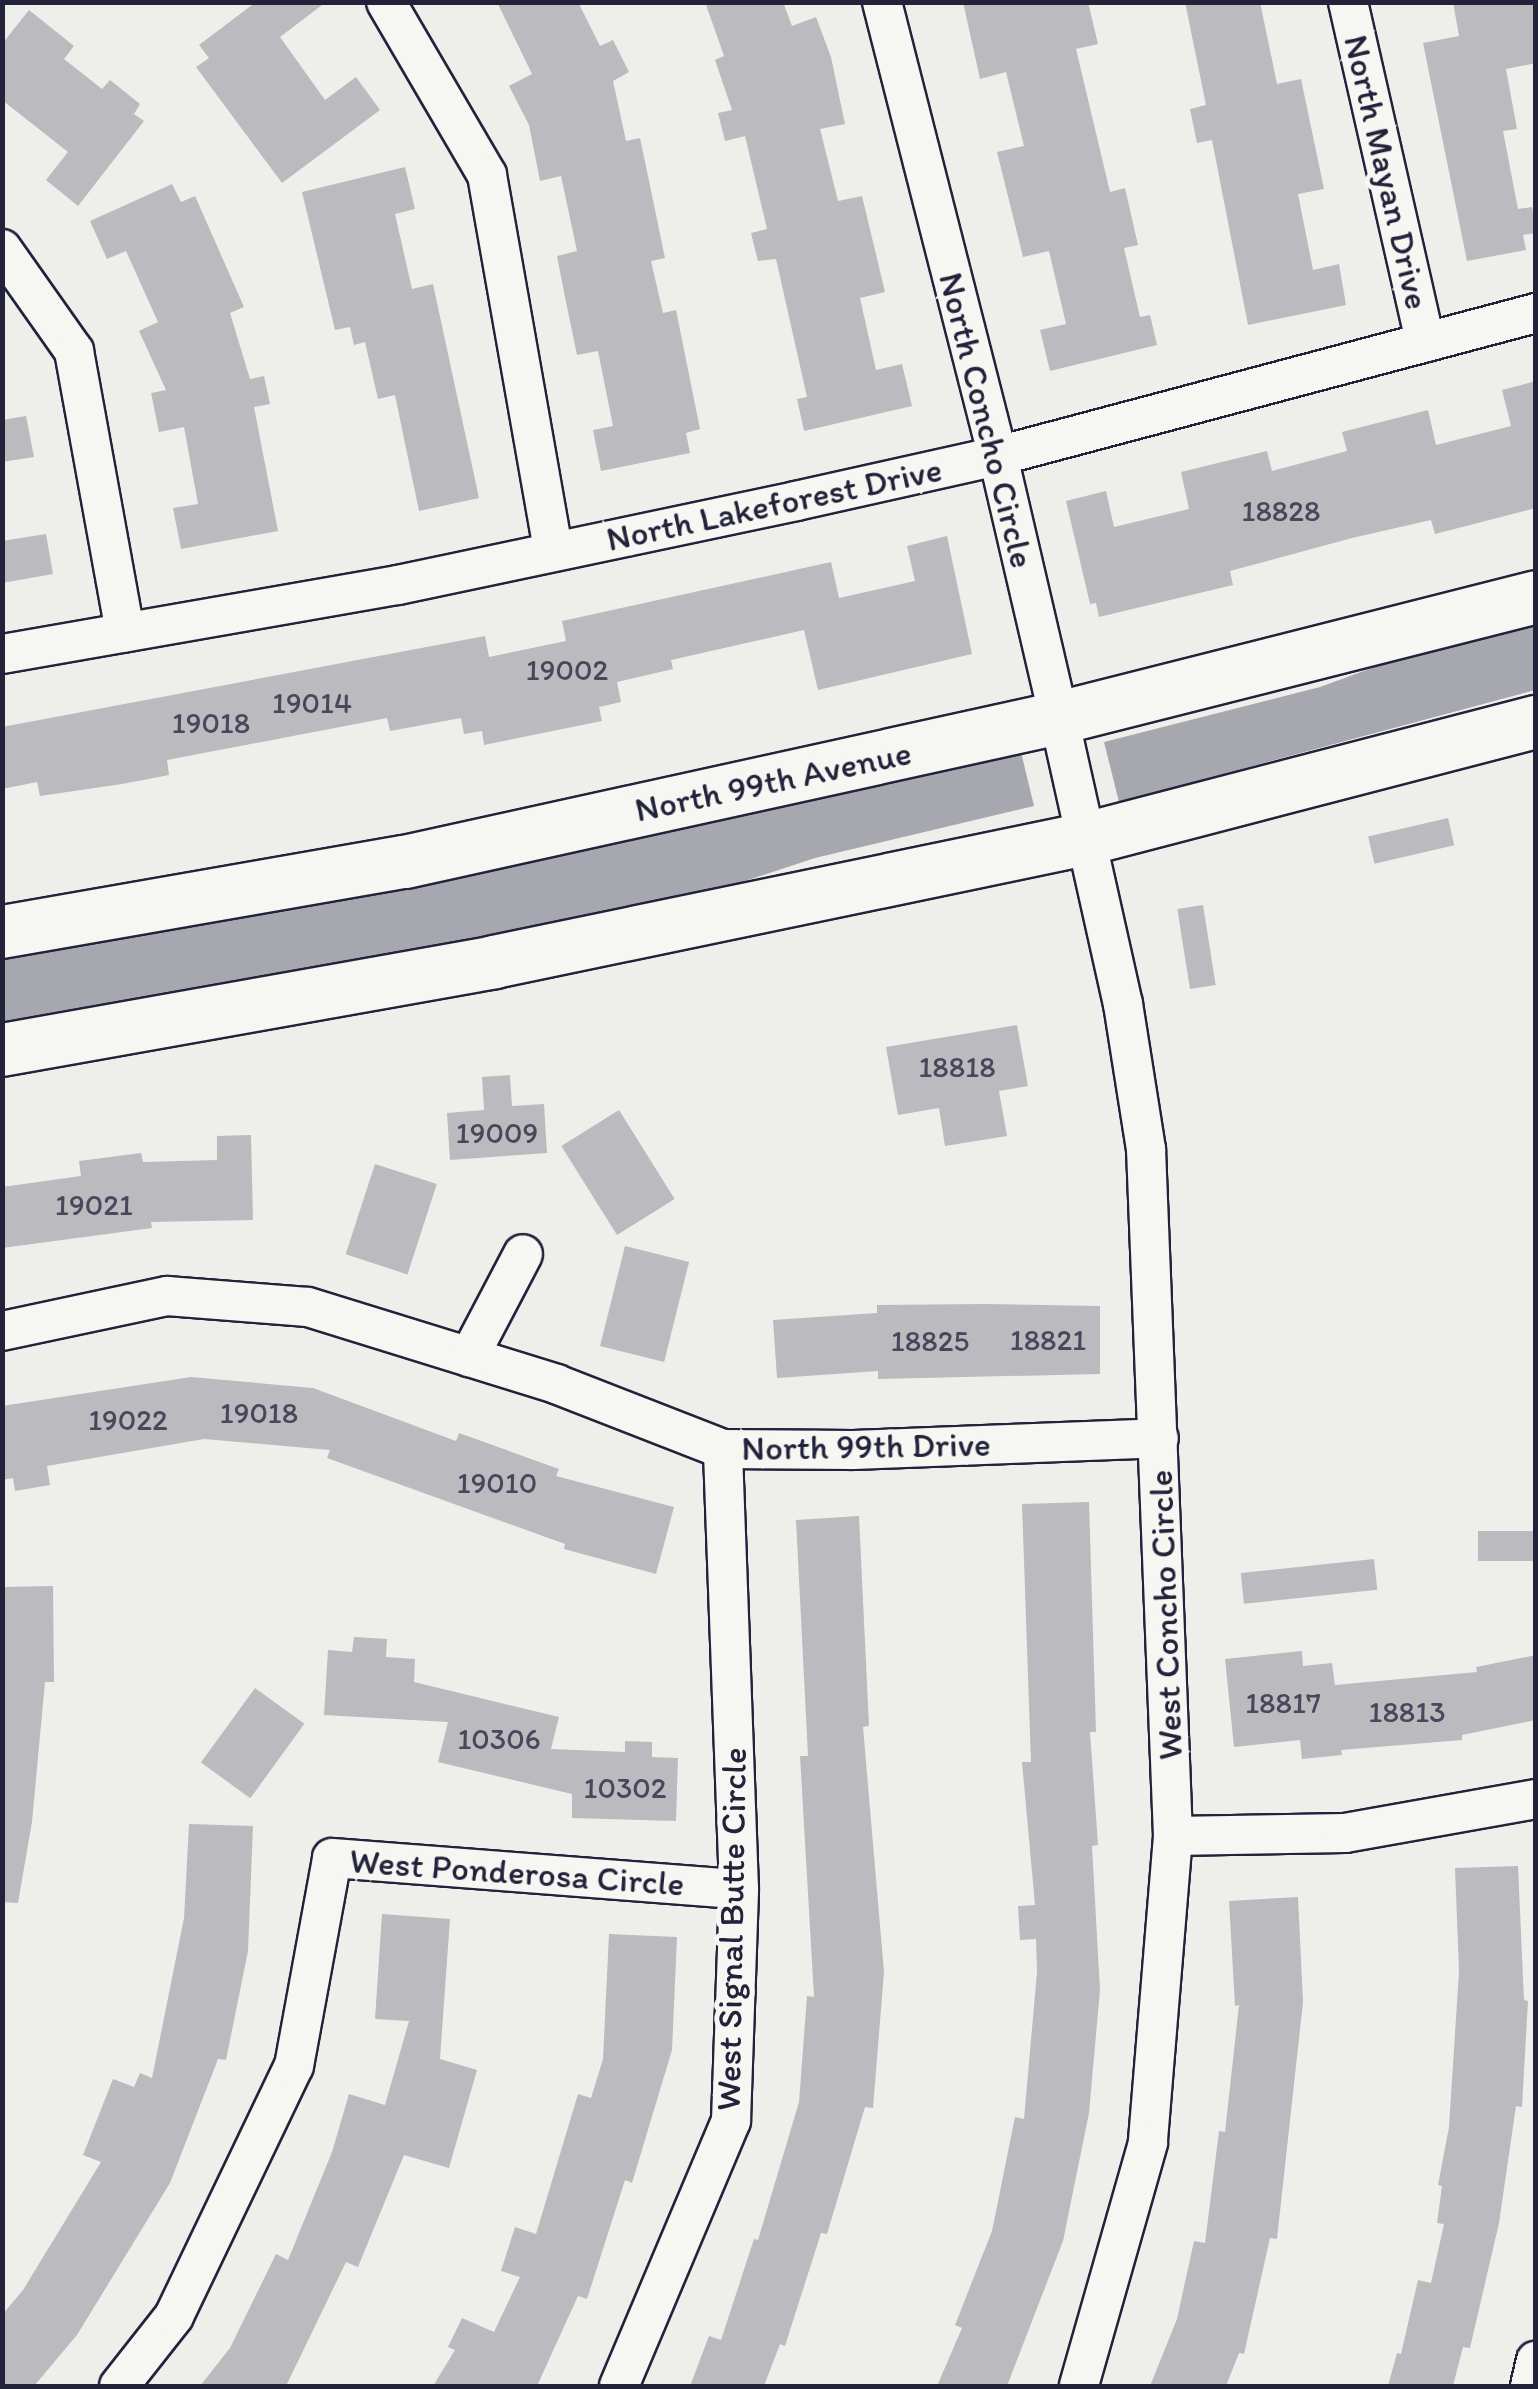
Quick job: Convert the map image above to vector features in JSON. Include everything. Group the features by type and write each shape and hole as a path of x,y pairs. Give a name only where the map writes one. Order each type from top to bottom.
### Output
{"main road":[{"name":"North 99th Avenue","path":"2,932 405,862 1059,718 1536,598"},
{"path":"2,1050 494,962 1086,840 1536,722"}],"street":[{"path":"386,2 486,175 553,551"},
{"name":"North Concho Circle","path":"882,2 998,456 1086,840"},
{"name":"North Mayan Drive","path":"1348,2 1425,342"},
{"path":"2,249 74,351 125,632"},
{"name":"North Lakeforest Drive","path":"2,654 398,585 998,456 1536,313"},
{"name":"West Concho Circle","path":"1079,2386 1148,2144 1173,1836 1144,1133 1123,1004 1086,840"},
{"path":"469,1357 524,1254"},
{"name":"North 99th Drive","path":"2,1332 167,1296 308,1307 556,1384 722,1449 853,1450 1159,1438"},
{"name":"West Signal Butte Circle","path":"620,2386 731,2121 739,1889 722,1449"},
{"path":"1173,1836 1345,1833 1536,1799"},
{"name":"West Ponderosa Circle","path":"118,2386 174,2316 294,2066 332,1858 739,1889"},
{"path":"1530,2386 1536,2362"}],"shaded area":[{"path":"1535,616 1535,690 1119,802 1104,742 1320,687 1443,642"},
{"path":"1021,752 1034,806 815,858 685,901 3,1031 3,951"}],"building":[{"path":"256,2 326,2 280,37 325,100 356,77 380,110 282,183 196,67 209,58 199,45"},
{"path":"497,2 578,2 600,46 613,40 629,72 613,81 626,141 640,138 665,258 651,261 663,313 676,310 700,429 686,433 690,453 601,471 593,430 613,426 598,351 577,355 557,256 577,251 561,176 540,181 529,125 509,86 532,74"},
{"path":"705,2 783,2 792,26 816,17 831,57 845,124 820,129 838,201 862,196 885,292 860,298 876,370 902,364 912,406 804,431 797,399 807,397 776,259 758,261 751,233 767,229 745,136 725,141 718,113 732,110 715,60 724,56"},
{"path":"963,2 1088,2 1098,44 1076,49 1110,192 1125,188 1138,245 1124,248 1140,317 1150,315 1157,345 1050,371 1040,330 1066,324 1049,251 1023,257 997,152 1024,146 1006,72 980,79"},
{"path":"1185,2 1260,2 1277,84 1301,79 1324,189 1298,194 1313,270 1339,264 1346,305 1248,325 1212,140 1197,143 1190,109 1206,105"},
{"path":"1453,2 1536,5 1536,63 1506,69 1517,129 1503,131 1518,209 1532,207 1536,233 1523,235 1526,250 1467,261 1423,43 1459,36"},
{"path":"29,10 74,46 64,59 102,89 110,80 140,104 134,114 144,121 78,206 46,180 68,152 2,100 2,44"},
{"path":"405,167 415,209 395,214 412,289 433,284 479,498 419,511 395,395 378,399 365,342 354,345 350,327 335,330 302,192"},
{"path":"172,184 181,202 195,196 244,307 230,313 250,379 264,376 270,404 254,407 278,531 181,549 173,508 198,504 184,427 159,432 151,393 166,390 139,331 158,322 126,251 107,259 90,221"},
{"path":"1536,381 1536,508 1435,534 1431,520 1352,538 1230,571 1233,585 1099,617 1096,603 1090,604 1066,501 1106,491 1114,527 1189,509 1181,472 1267,451 1272,471 1347,451 1342,432 1428,410 1436,445 1511,426 1502,390"},
{"path":"26,416 34,457 2,462 2,420"},
{"path":"46,534 53,574 2,583 2,541"},
{"path":"947,536 972,654 818,690 804,630 671,660 673,669 617,682 621,702 599,707 602,721 484,745 482,731 464,734 461,718 390,731 387,718 167,760 169,775 122,784 40,796 37,782 2,789 2,727 485,636 489,657 566,641 562,621 831,562 839,598 915,581 907,546"},
{"path":"1448,818 1454,845 1374,864 1368,836"},
{"path":"1203,905 1216,985 1190,989 1177,909"},
{"path":"1017,1025 1028,1086 999,1091 1007,1136 945,1146 939,1108 898,1115 886,1047"},
{"path":"510,1075 512,1106 544,1104 547,1153 450,1160 447,1113 484,1110 482,1077"},
{"path":"619,1110 675,1199 617,1235 561,1146"},
{"path":"251,1135 253,1220 151,1222 152,1228 2,1248 2,1187 81,1176 79,1161 141,1153 143,1162 217,1160 217,1136"},
{"path":"375,1164 437,1184 407,1274 346,1254"},
{"path":"625,1246 689,1262 664,1362 600,1346"},
{"path":"877,1305 1100,1306 1100,1374 878,1379 878,1371 777,1378 773,1320 877,1313"},
{"path":"191,1377 313,1388 456,1441 459,1433 559,1469 556,1476 674,1507 656,1574 564,1549 565,1544 327,1458 330,1450 204,1439 47,1466 50,1485 15,1491 13,1478 2,1480 2,1406"},
{"path":"1089,1502 1096,1732 1090,1732 1098,1845 1092,1846 1100,1990 1089,2113 1063,2241 1007,2386 937,2386 962,2328 955,2325 992,2231 1015,2117 1024,2119 1037,1972 1036,1939 1020,1940 1018,1906 1035,1905 1022,1762 1031,1762 1022,1504"},
{"path":"859,1516 869,1726 863,1727 884,1972 873,2108 865,2107 827,2234 821,2233 785,2346 780,2344 764,2386 690,2386 709,2336 721,2340 754,2239 758,2240 799,2102 807,1996 814,1997 800,1756 808,1756 796,1520"},
{"path":"1478,1531 1536,1531 1536,1561 1478,1561"},
{"path":"1374,1559 1377,1590 1244,1604 1241,1573"},
{"path":"53,1586 54,1682 45,1682 32,1822 18,1903 2,1902 2,1587"},
{"path":"354,1637 387,1639 386,1657 415,1659 414,1682 559,1717 551,1749 625,1752 625,1741 652,1742 652,1757 678,1758 676,1821 572,1818 572,1794 438,1762 448,1722 324,1715 328,1650 352,1652"},
{"path":"1302,1651 1303,1666 1332,1663 1335,1685 1477,1672 1476,1667 1536,1655 1536,1720 1462,1735 1462,1740 1341,1750 1342,1755 1302,1759 1300,1740 1234,1747 1225,1659"},
{"path":"255,1688 304,1724 250,1798 201,1762"},
{"path":"189,1824 253,1826 248,1951 226,2060 218,2059 170,2183 77,2335 34,2386 2,2386 2,2315 23,2290 101,2162 83,2155 113,2079 134,2087 140,2073 152,2078 184,1918"},
{"path":"1518,1866 1524,2000 1528,2001 1522,2107 1516,2106 1499,2223 1470,2348 1463,2347 1453,2386 1388,2386 1397,2353 1401,2354 1418,2280 1431,2283 1444,2224 1437,2223 1442,2186 1438,2185 1449,2127 1459,1971 1455,1868"},
{"path":"1298,1897 1303,2002 1277,2239 1270,2238 1244,2354 1239,2353 1226,2386 1150,2386 1177,2319 1194,2241 1205,2243 1219,2131 1225,2132 1239,2005 1235,2006 1229,1901"},
{"path":"382,1914 450,1919 440,2059 477,2070 449,2168 404,2155 358,2267 346,2262 286,2386 200,2386 230,2348 276,2254 288,2260 332,2152 349,2094 385,2105 409,2021 375,2019"},
{"path":"609,1934 677,1937 672,2050 632,2183 625,2180 587,2299 578,2296 537,2386 433,2386 455,2350 448,2347 462,2318 494,2332 520,2277 501,2271 515,2227 536,2234 578,2094 591,2098 603,2059"}]}
